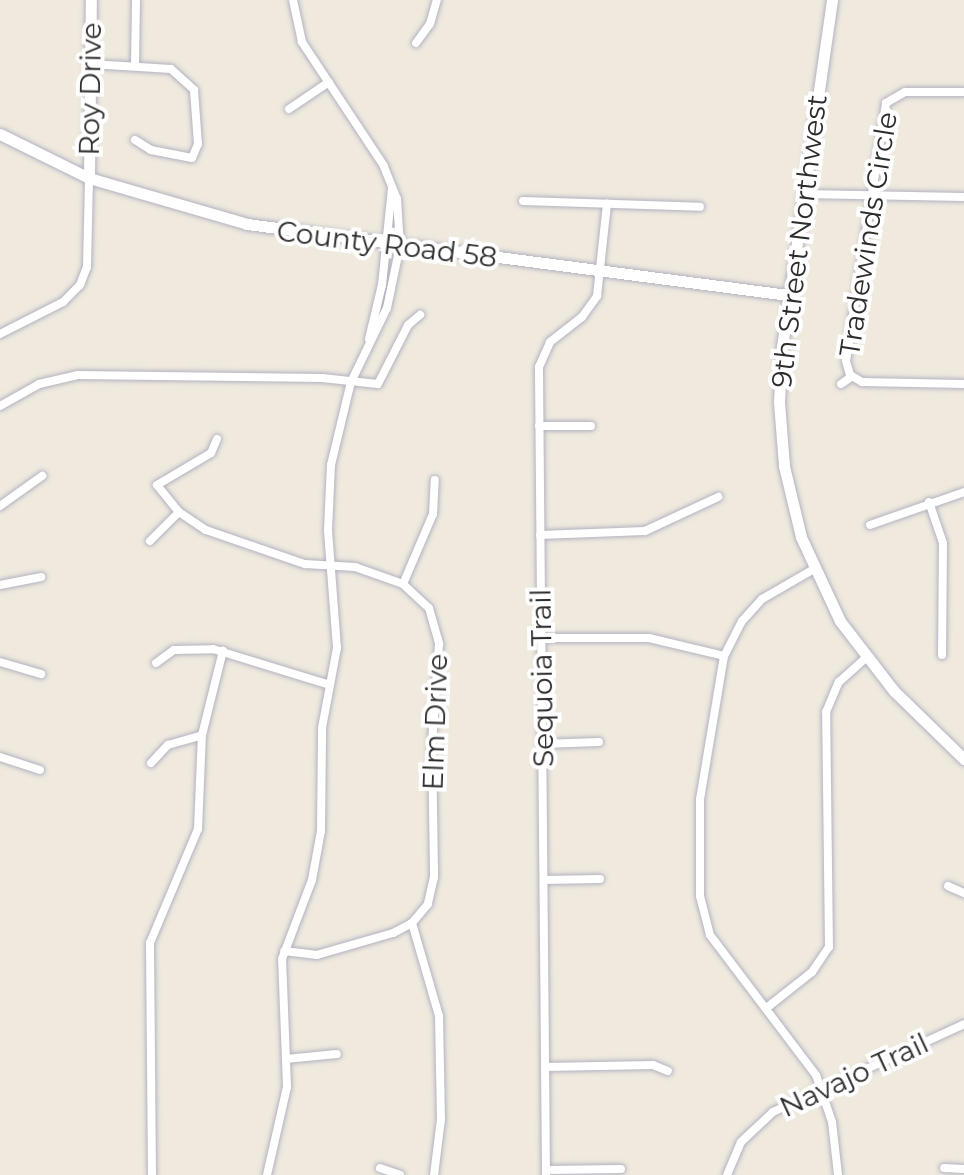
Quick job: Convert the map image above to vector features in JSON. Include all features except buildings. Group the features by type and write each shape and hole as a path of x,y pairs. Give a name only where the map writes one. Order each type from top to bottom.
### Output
{"street":[{"name":"Roy Drive","path":"89,178 91,0"},
{"path":"135,65 136,0"},
{"path":"267,1175 285,1102 286,1059 281,1007 284,951 319,848 322,728 337,648 330,565 331,465 351,382 390,298 400,246 392,188 373,145 299,37 293,0"},
{"path":"416,43 430,24 437,0"},
{"name":"9th Street Northwest","path":"832,0 780,365 780,435 788,491 814,569 866,658 964,759"},
{"path":"91,64 171,69 186,79 198,106 194,156 181,159 135,140"},
{"path":"186,79 194,71"},
{"path":"289,109 329,82"},
{"name":"Tradewinds Circle","path":"964,92 905,92 889,99 847,352 851,377 866,382 964,384"},
{"name":"County Road 58","path":"1,136 89,178 234,222 788,295"},
{"path":"0,334 63,302 80,285 87,267 89,178"},
{"path":"369,339 387,244 392,188"},
{"path":"804,194 964,197"},
{"path":"523,201 700,207"},
{"name":"Sequoia Trail","path":"546,1173 539,426 541,356 590,308 601,271 607,204"},
{"path":"0,406 39,384 78,375 378,384 387,376 408,325 420,315"},
{"path":"841,384 851,377"},
{"path":"539,426 591,426"},
{"path":"217,439 211,453 157,485 179,512 211,532 305,564 330,565 403,584 433,514 435,480"},
{"path":"0,506 42,476"},
{"path":"870,525 964,492"},
{"path":"540,535 645,531 718,497"},
{"path":"929,502 943,543 942,655"},
{"path":"150,541 179,512"},
{"path":"814,569 762,599 742,621 724,656 700,799 701,906 710,935 769,1006 822,1088 838,1175"},
{"path":"0,585 41,577"},
{"name":"Elm Drive","path":"403,584 432,614 440,663 432,731 433,884 428,904 412,923"},
{"path":"541,638 649,638 724,656"},
{"path":"156,663 174,650 223,651 330,685"},
{"path":"152,1175 149,952 156,922 198,829 202,735 223,651"},
{"path":"769,1006 812,972 829,947 826,712 839,682 866,658"},
{"path":"0,662 41,674"},
{"path":"151,763 168,745 202,735"},
{"path":"542,744 599,742"},
{"path":"0,757 40,770"},
{"path":"544,880 600,879"},
{"path":"948,886 964,893"},
{"path":"284,951 317,955 412,923 439,1016 441,1119 434,1175"},
{"name":"Navajo Trail","path":"727,1175 736,1150 759,1122 822,1088 964,1024"},
{"path":"286,1059 337,1054"},
{"path":"545,1067 653,1065 668,1071"},
{"path":"380,1168 400,1175"},
{"path":"944,1168 964,1169"},
{"path":"546,1173 621,1169"}]}
